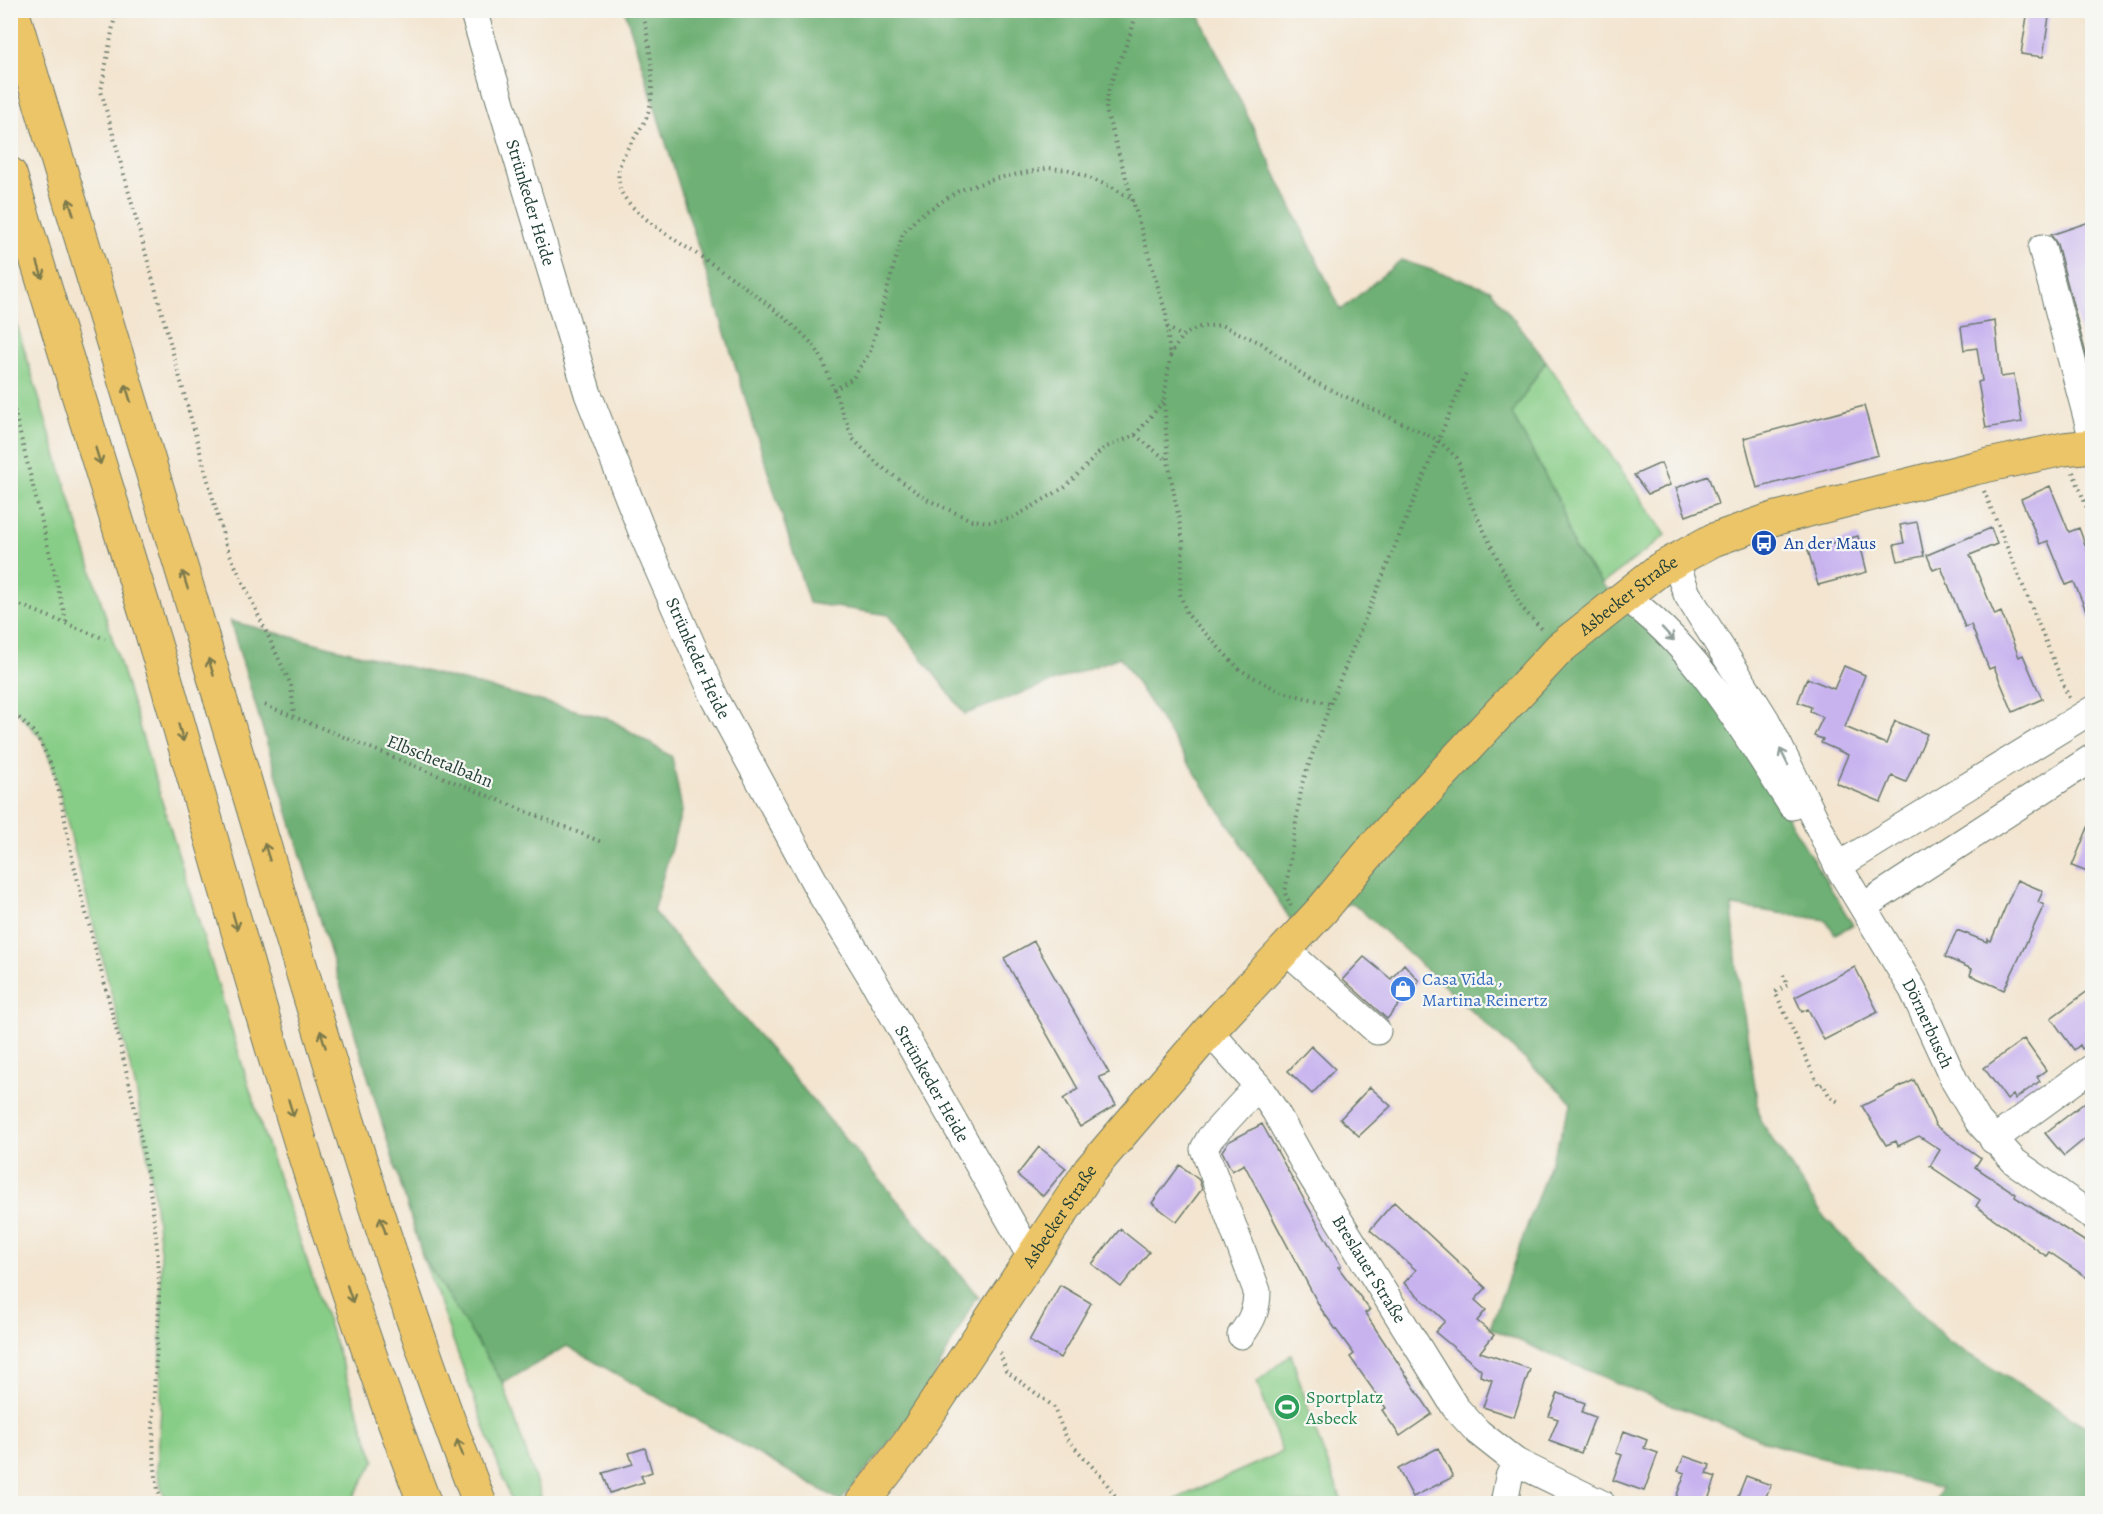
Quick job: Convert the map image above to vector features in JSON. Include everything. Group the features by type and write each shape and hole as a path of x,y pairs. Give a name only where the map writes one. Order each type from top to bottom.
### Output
{"main road":[{"path":"12,10 322,1036 396,1268 480,1503"},
{"path":"10,174 165,677 265,1024 348,1289 425,1503"},
{"name":"Asbecker Straße","path":"861,1503 908,1444 1090,1170 1375,846 1560,648 1624,596 1675,561 1713,540 1773,519 1975,468 2083,444"}],"street":[{"name":"Strünkeder Heide","path":"473,10 588,394 645,538 716,698 821,894 873,978 1031,1257"},
{"path":"2042,248 2083,444"},
{"path":"1675,561 1687,594 1766,720 1838,866"},
{"path":"1624,596 1644,610 1668,633 1707,678 1802,821 1838,866 1864,906 2092,758"},
{"path":"1838,866 2085,714"},
{"name":"Dörnerbusch","path":"1864,906 1913,990 1954,1082 1993,1140 2015,1162 2092,1216"},
{"path":"1294,940 1377,1031"},
{"name":"Breslauer Straße","path":"1209,1032 1258,1086 1455,1407 1478,1432 1516,1462 1602,1503"},
{"path":"1993,1140 2092,1068"},
{"path":"1241,1335 1252,1321 1257,1303 1257,1291 1204,1149 1210,1138 1258,1086"},
{"path":"1504,1503 1509,1477 1516,1462"}],"path":[{"path":"116,10 101,92 226,546 291,685 294,716"},
{"path":"643,10 652,70 650,106 617,168 620,190 628,204 652,224 723,271 788,322 818,351 854,439 879,465 926,499 971,520 990,522 1010,519 1065,487 1104,448 1135,435 1164,400"},
{"path":"1136,10 1128,39 1107,93 1106,110 1167,314 1170,357 1164,400 1168,461 1183,540 1180,594 1187,614 1240,670 1279,691 1330,704"},
{"path":"834,390 853,378 870,351 903,233 919,216 960,190 998,178 1059,169 1069,170 1112,187 1134,201"},
{"path":"1170,357 1182,336 1200,327 1221,325 1261,343 1310,380 1438,440 1457,458 1472,506 1521,607 1560,648"},
{"path":"1167,327 1182,336"},
{"path":"1294,940 1285,893 1302,784 1330,704 1467,371"},
{"path":"10,393 67,624"},
{"path":"1135,435 1168,461"},
{"path":"2083,444 2092,521"},
{"path":"1975,468 2085,714"},
{"path":"10,601 105,639"},
{"name":"Elbschetalbahn","path":"265,705 604,843"},
{"path":"10,710 36,736 59,796 114,1013 141,1139 158,1260 154,1435 155,1478 161,1503"},
{"path":"1783,975 1788,985 1775,992 1819,1086 1823,1084 1830,1097 1839,1102"},
{"path":"987,1326 1006,1371 1053,1406 1067,1439 1101,1476 1120,1503"}],"green space":[{"path":"625,11 1197,11 1341,310 1401,260 1490,289 1546,361 1512,414 1560,503 1574,548 1602,584 1676,648 1742,743 1853,925 1835,934 1826,920 1732,906 1737,968 1760,1120 1824,1217 1948,1341 2092,1430 2092,1503 1934,1503 1941,1488 1775,1445 1624,1386 1490,1328 1572,1102 1353,903 1290,919 1120,657 965,714 889,615 809,603"},
{"path":"11,306 261,1126 375,1461 350,1503 166,1503 157,1472 161,1408 161,1258 153,1189 136,1089 53,767 42,739 11,705"},
{"path":"1546,361 1666,535 1602,584 1574,548 1560,503 1512,414"},
{"path":"230,621 610,719 672,757 682,810 653,911 979,1297 976,1297 918,1407 841,1501 567,1346 503,1383 422,1255"},
{"path":"422,1255 503,1383 543,1503 512,1503"},
{"name":"Sportplatz Asbeck","path":"1291,1354 1316,1433 1343,1503 1167,1503 1282,1452 1257,1382"}],"building":[{"path":"2028,10 2050,10 2043,57 2021,54"},
{"path":"2092,221 2092,377 2057,244 2051,235"},
{"path":"1995,321 2001,377 2014,375 2022,422 1986,428 1978,382 1982,381 1977,348 1964,350 1961,327"},
{"path":"1864,406 1878,455 1757,488 1744,438"},
{"path":"1661,463 1670,485 1648,494 1634,475"},
{"path":"1708,476 1718,504 1686,516 1676,488"},
{"path":"2050,486 2069,532 2079,528 2092,563 2092,625 2074,582 2066,585 2048,541 2040,544 2021,499"},
{"path":"1917,522 1924,556 1898,561 1894,545 1904,543 1900,525"},
{"path":"1991,528 1997,544 1970,555 1995,615 2001,612 2019,657 2023,655 2042,699 2013,712 1994,667 1989,669 1971,625 1965,627 1941,567 1933,570 1927,555"},
{"path":"1858,536 1867,572 1818,585 1808,550"},
{"path":"1844,666 1865,675 1845,727 1886,744 1895,721 1927,734 1906,782 1892,776 1881,802 1836,783 1848,755 1821,743 1823,739 1814,736 1823,717 1810,711 1811,707 1798,702 1807,678 1834,689"},
{"path":"2092,818 2092,874 2072,866"},
{"path":"2017,880 2043,891 2038,902 2044,905 2004,990 1970,975 1972,969 1945,957 1957,930 1987,942 1988,939 1991,941"},
{"path":"1034,941 1109,1073 1099,1077 1116,1105 1080,1127 1063,1099 1078,1089 1004,958"},
{"path":"1364,957 1391,979 1404,964 1419,981 1387,1019 1343,979"},
{"path":"1855,967 1878,1012 1824,1040 1808,1009 1802,1012 1795,997"},
{"path":"2092,988 2092,1042 2082,1049 2080,1045 2074,1050 2051,1018"},
{"path":"2024,1039 2046,1070 2037,1077 2040,1081 2015,1099 2013,1095 2007,1100 1984,1068"},
{"path":"1311,1046 1335,1069 1312,1094 1288,1071"},
{"path":"1914,1080 1936,1126 1981,1158 1975,1167 2016,1194 2015,1197 2092,1246 2092,1281 2049,1252 2046,1256 1976,1206 1980,1200 1930,1166 1940,1150 1919,1136 1898,1146 1896,1141 1886,1145 1862,1106"},
{"path":"1370,1087 1391,1106 1359,1136 1340,1119"},
{"path":"2092,1097 2092,1133 2064,1156 2045,1133"},
{"path":"1262,1124 1341,1266 1338,1267 1370,1310 1365,1313 1432,1414 1400,1436 1382,1410 1386,1408 1350,1357 1354,1354 1321,1309 1244,1164 1232,1171 1222,1151 1228,1142"},
{"path":"1039,1147 1066,1168 1043,1196 1017,1175"},
{"path":"1180,1165 1199,1180 1202,1189 1177,1222 1152,1203"},
{"path":"1394,1202 1486,1288 1475,1300 1486,1310 1477,1321 1494,1335 1480,1352 1530,1369 1514,1417 1483,1407 1492,1380 1480,1376 1481,1370 1435,1332 1445,1321 1404,1283 1416,1270 1370,1230"},
{"path":"1120,1229 1149,1252 1121,1287 1092,1264"},
{"path":"1060,1285 1091,1303 1060,1358 1029,1341"},
{"path":"1558,1393 1585,1403 1582,1412 1595,1417 1581,1453 1549,1441 1558,1419 1549,1416"},
{"path":"1624,1431 1647,1440 1644,1448 1658,1453 1644,1491 1613,1480 1622,1455 1616,1453"},
{"path":"645,1448 652,1472 641,1476 644,1482 610,1493 603,1473 633,1464 629,1453"},
{"path":"1438,1448 1453,1477 1413,1497 1398,1469"},
{"path":"1684,1456 1710,1465 1707,1474 1716,1477 1707,1503 1674,1503 1685,1473 1678,1471"},
{"path":"1746,1476 1771,1485 1763,1503 1744,1503 1745,1499 1738,1496"}],"place":[{"name":"An der Maus","path":"1764,543"},
{"name":"Casa Vida , Martina Reinertz","path":"1403,989"},
{"name":"Sportplatz Asbeck","path":"1287,1407"}]}
